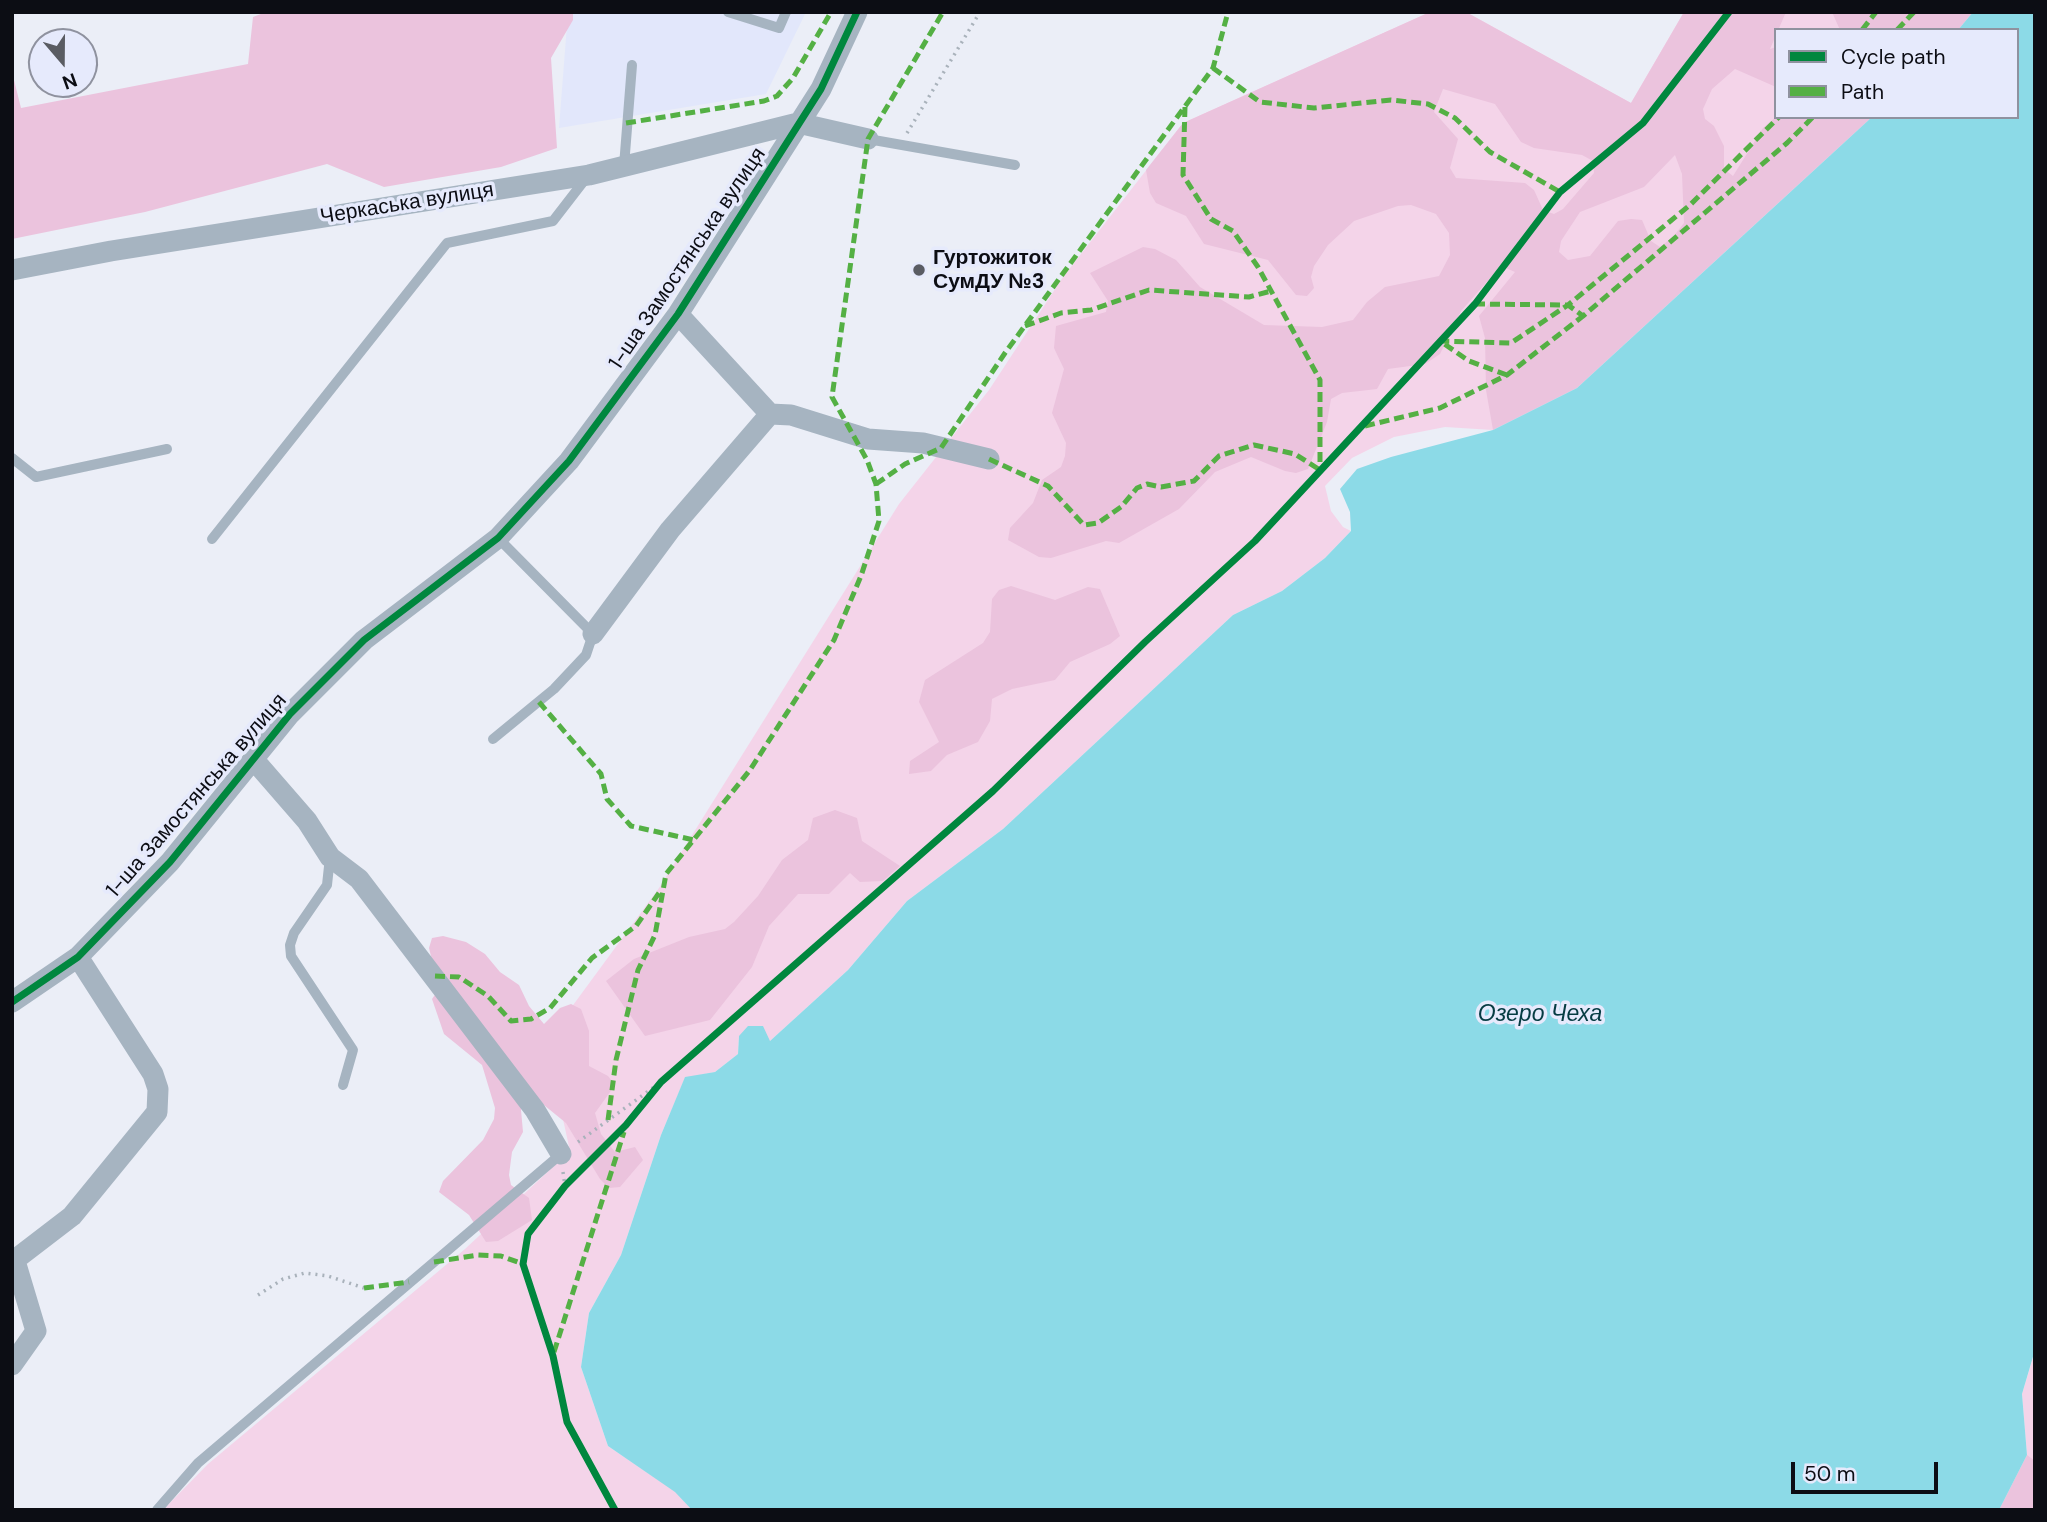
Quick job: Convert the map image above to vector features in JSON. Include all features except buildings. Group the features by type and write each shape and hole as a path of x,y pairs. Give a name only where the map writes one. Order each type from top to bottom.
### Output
{"street":[{"name":"1-ша Замостянська вулиця","path":"12,1002 78,957 170,862 290,714 364,640 498,538 569,461 678,314 821,89 858,12"},
{"path":"799,123 868,139"},
{"name":"Черкаська вулиця","path":"12,270 111,251 589,175 799,123"},
{"path":"678,314 770,414 791,415 868,439 923,443 989,459"},
{"path":"593,634 670,530 770,414"},
{"path":"254,760 307,821 330,858 359,879 536,1110 561,1154"},
{"path":"12,1365 36,1331 13,1261 72,1216 157,1112 158,1089 153,1074 78,957"}],"lane":[{"path":"728,12 779,28 786,12"},
{"path":"624,166 632,65"},
{"path":"868,139 1015,165"},
{"path":"212,539 447,243 553,221 589,175"},
{"path":"12,458 36,477 167,449"},
{"path":"493,739 554,689 586,655 593,634 498,538"},
{"path":"330,858 327,885 294,933 290,956 353,1050 343,1085"},
{"path":"157,1510 198,1464 561,1154"}],"path":[{"path":"899,146 980,12"},
{"path":"561,1154 661,1082"},
{"path":"258,1295 283,1279 304,1273 364,1288"}],"shaded area":[{"path":"266,12 573,12 573,20 551,58 557,148 501,167 384,187 327,164 145,212 12,239 12,72 21,108 73,98 98,98 98,93 248,64 253,17"},
{"path":"568,12 806,12 766,94 559,128"},
{"path":"1430,12 1466,12 1631,103 1684,12 1973,12 1960,28 1774,28 1774,119 1870,119 1644,324 1493,430 1445,427 1394,437 1352,458 1325,486 1331,511 1343,527 1351,531 1325,558 1282,591 1233,615 1003,829 907,901 848,970 770,1041 739,1036 738,1054 715,1072 685,1078 661,1135 621,1255 589,1313 581,1367 608,1446 676,1492 692,1510 163,1510 208,1464 465,1249 570,1151 546,1042 659,888 899,504 989,390 1063,277 1183,123"},
{"path":"1430,12 1466,12 1631,103 1684,12 1786,12 1779,28 1774,28 1774,40 1770,49 1774,48 1774,86 1735,69 1712,89 1703,109 1705,119 1714,126 1724,146 1724,169 1733,176 1763,128 1774,119 1870,119 1577,388 1493,430 1486,390 1485,338 1479,316 1515,272 1501,266 1461,311 1440,354 1425,364 1388,369 1377,389 1342,393 1331,399 1327,422 1308,469 1296,473 1285,471 1251,457 1215,472 1179,509 1119,543 1106,541 1051,558 1039,557 1008,540 1010,528 1033,503 1042,480 1061,467 1065,456 1066,443 1052,413 1064,369 1054,348 1056,326 1106,312 1108,301 1090,273 1143,247 1155,249 1176,260 1200,287 1264,325 1322,327 1353,320 1367,302 1385,287 1439,276 1450,255 1449,233 1436,214 1411,205 1398,206 1354,221 1328,245 1314,266 1311,277 1314,288 1307,296 1296,295 1268,260 1204,244 1186,216 1156,203 1150,193 1146,170 1183,123","holes":["1443,89 1495,104 1521,142 1534,148 1582,155 1593,161 1594,173 1563,209 1554,214 1543,210 1534,190 1525,183 1456,178 1450,168 1458,139 1434,112","1675,155 1682,174 1684,223 1673,237 1660,247 1651,241 1642,220 1631,219 1618,221 1590,256 1568,260 1559,252 1561,241 1580,212 1644,187"]},
{"path":"1832,12 1973,12 1960,28 1839,28"},
{"path":"1011,586 1055,600 1088,587 1100,589 1120,636 1110,644 1070,662 1055,680 1012,689 992,699 990,721 978,742 947,755 931,771 909,774 910,761 939,742 919,702 925,680 983,643 990,632 992,599 999,590"},
{"path":"835,810 857,818 862,841 900,866 883,881 860,882 850,873 829,894 798,894 769,926 752,967 710,1020 645,1036 606,981 634,959 689,937 725,929 758,896 782,860 808,840 813,818"},
{"path":"443,936 466,942 485,954 500,972 519,985 529,1006 544,1024 560,1008 571,1004 581,1009 589,1031 589,1066 608,1076 615,1085 595,1113 601,1134 615,1152 635,1147 643,1160 620,1187 609,1188 600,1179 566,1123 539,1101 526,1099 521,1110 523,1132 512,1152 509,1175 511,1185 529,1198 532,1220 498,1241 486,1242 469,1215 439,1192 443,1181 483,1140 494,1119 495,1108 482,1065 444,1034 432,999 439,989 429,948 432,938"},
{"path":"2035,1351 2035,1510 1999,1510 2027,1455 2022,1394"},
{"path":"2027,1455 2035,1461 2035,1510 1999,1510"}],"water":[{"name":"Озеро Чеха","path":"1973,12 2035,12 2035,1350 2022,1394 2027,1455 1999,1510 692,1510 675,1492 608,1446 581,1367 589,1313 621,1255 661,1135 685,1077 715,1072 738,1054 739,1036 748,1026 763,1026 770,1041 848,970 907,901 1003,829 1233,615 1282,591 1325,558 1351,531 1350,512 1340,489 1357,469 1391,457 1493,430 1577,388 1870,119 2019,119 2019,28 1960,28"}],"marked path":[{"path":"626,123 764,101 777,96 793,78 831,12"},
{"path":"608,1120 616,1060 638,970 655,935 666,874 750,770 834,640 861,576 879,521 876,484 867,460 832,397 868,139 943,12"},
{"path":"876,484 905,464 941,448 1005,353 1213,68 1228,12"},
{"path":"1864,28 1876,12"},
{"path":"1899,28 1914,12"},
{"path":"1213,68 1260,102 1314,108 1391,100 1428,104 1455,118 1490,152 1560,192"},
{"path":"1185,107 1183,175 1211,219 1233,231 1258,267 1320,380 1320,470"},
{"path":"1507,375 1469,361 1440,341 1511,343 1568,305 1690,205 1777,119"},
{"path":"1475,304 1568,305 1583,316 1787,143 1811,119"},
{"path":"1025,326 1061,313 1091,310 1149,290 1249,297 1271,291"},
{"path":"1365,426 1440,408 1507,375 1583,316"},
{"path":"989,459 1048,486 1084,525 1098,523 1121,507 1137,488 1147,484 1161,487 1194,481 1219,456 1254,445 1295,454 1320,470"},
{"path":"539,702 601,774 607,799 631,826 694,840"},
{"path":"435,976 459,977 488,996 511,1021 531,1019 550,1008 592,958 636,926 659,893"},
{"path":"554,1352 624,1132"},
{"path":"434,1262 478,1255 501,1256 523,1264"},
{"path":"364,1288 409,1282"}],"cycle path":[{"path":"12,1002 78,957 170,862 290,714 364,640 498,538 569,461 678,314 821,89 857,12"},
{"path":"615,1510 567,1422 553,1356 523,1264 528,1234 565,1186 626,1125 661,1082 993,791 1145,642 1255,541 1475,304 1560,192 1643,123 1729,12"}],"place":[{"name":"Гуртожиток СумДУ №3","path":"919,270"}]}
